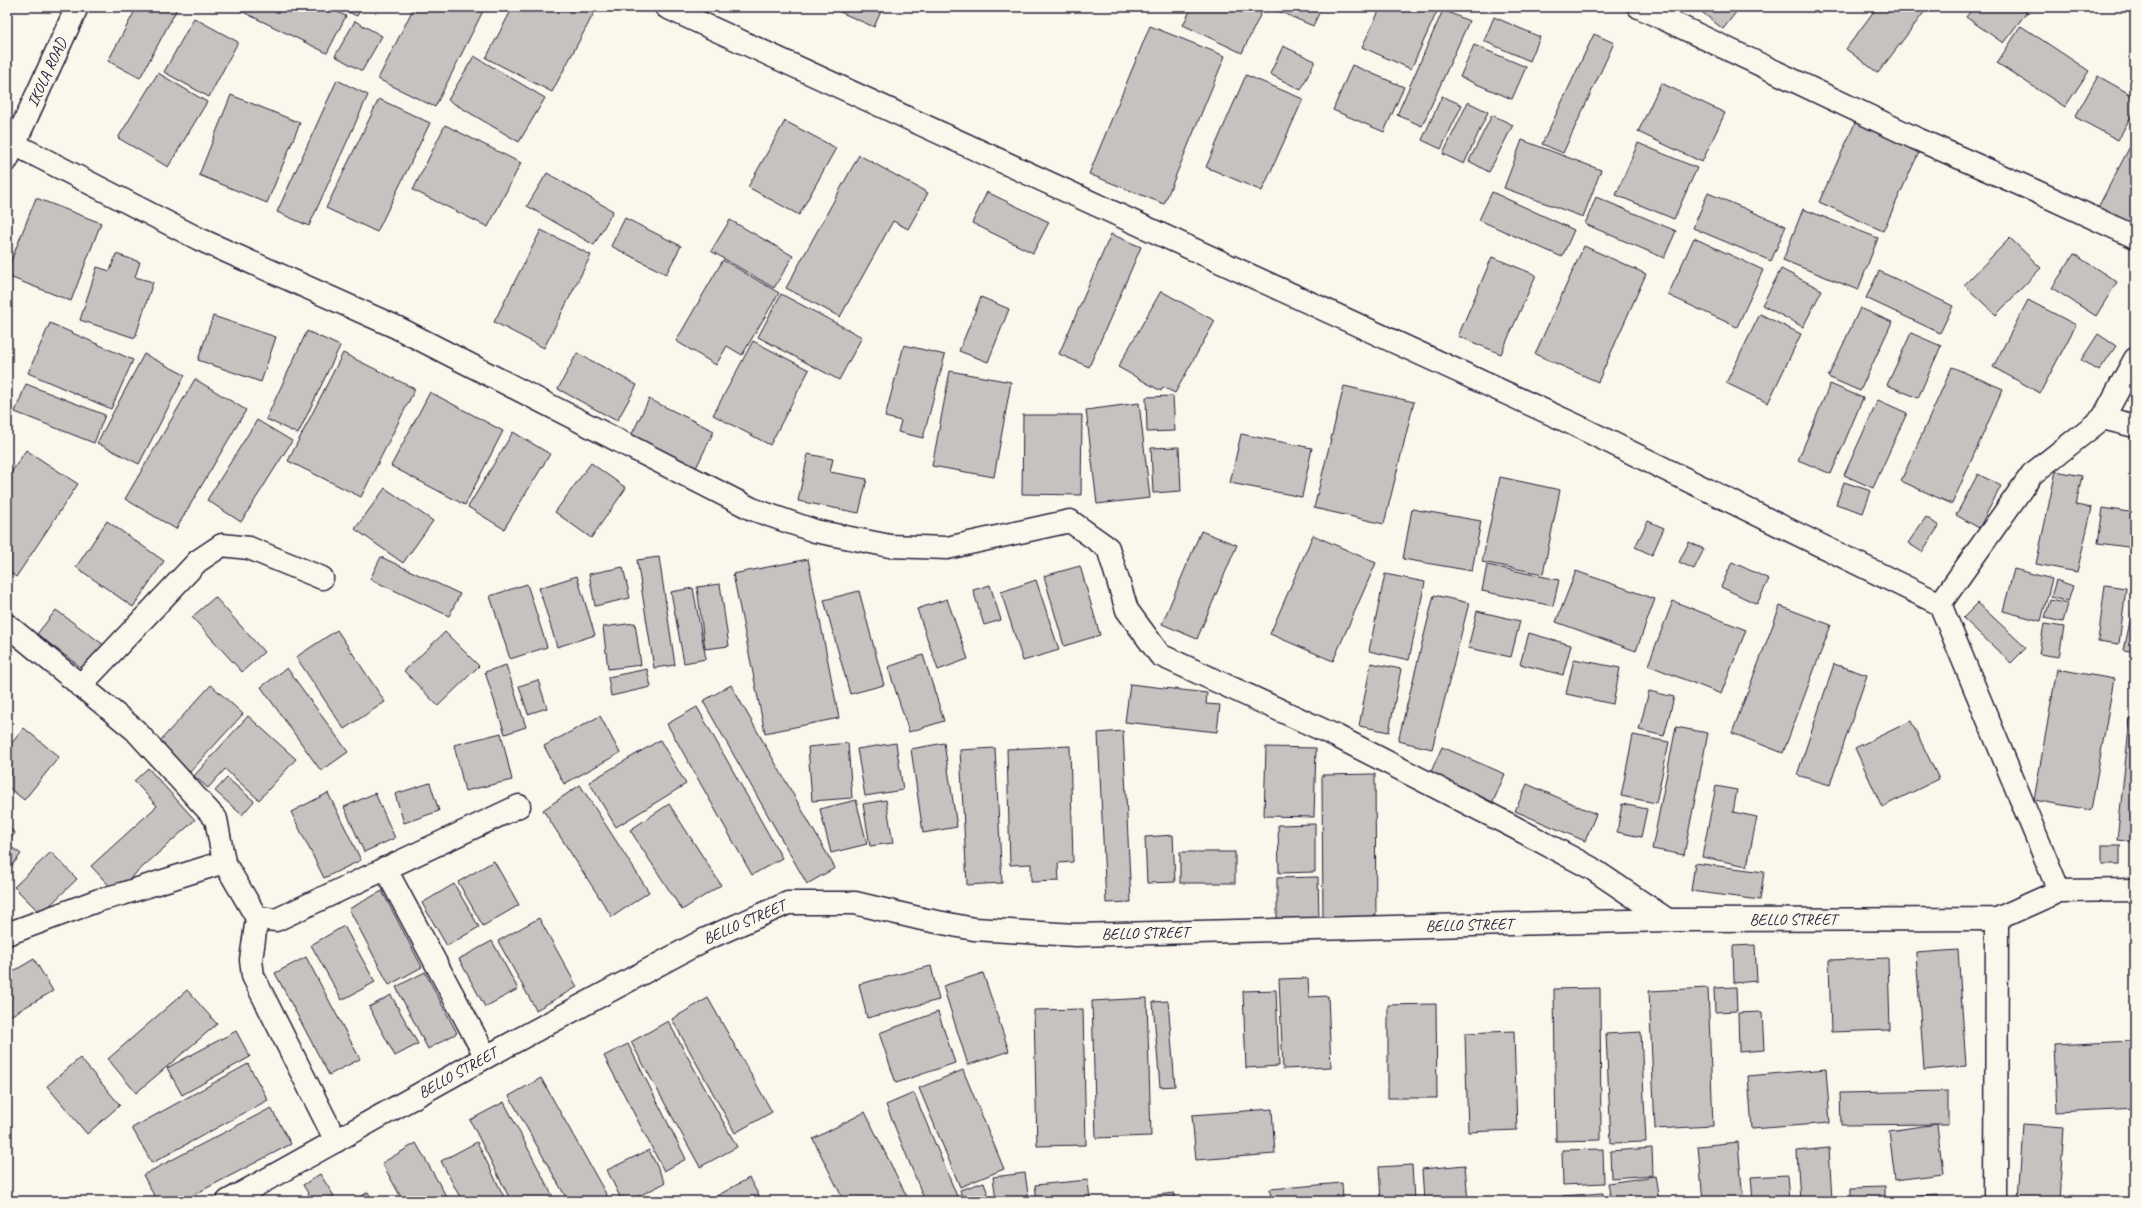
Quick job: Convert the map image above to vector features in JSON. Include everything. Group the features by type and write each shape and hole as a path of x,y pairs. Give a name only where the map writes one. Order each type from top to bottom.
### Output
{"street":[{"name":"IKOLA ROAD","path":"11,152 78,7"},
{"path":"666,7 1571,423 1940,604 2058,891"},
{"path":"1639,7 1915,138 2135,237"},
{"path":"11,152 199,239 396,327 752,509 815,531 890,546 948,548 1070,521 1108,548 1127,610 1160,655 1336,736 1512,826 1592,868 1668,920"},
{"path":"1940,604 2032,474 2103,418 2135,359"},
{"path":"2103,418 2135,426"},
{"path":"80,686 198,561 222,545 249,548 322,578"},
{"path":"7,626 135,730 216,819 224,862 257,918 251,960 253,976 336,1142"},
{"path":"257,918 276,920 519,806"},
{"path":"7,934 99,900 224,862"},
{"path":"385,868 486,1057"},
{"name":"BELLO STREET","path":"228,1201 486,1057 706,939 788,903 855,903 922,919 974,929 1076,935 1668,920 1997,919 2058,891 2135,890"},
{"path":"1996,1201 1997,919"}],"building":[{"path":"137,7 178,7 140,78 108,61"},
{"path":"244,7 327,7 346,16 327,53 241,11"},
{"path":"337,7 362,7 357,16"},
{"path":"414,7 485,7 435,107 378,79"},
{"path":"513,7 586,7 595,11 552,92 486,58"},
{"path":"829,7 883,7 874,27"},
{"path":"1192,7 1264,7 1242,53 1183,25"},
{"path":"1277,7 1322,7 1313,26 1276,10"},
{"path":"1381,7 1439,7 1411,69 1362,47"},
{"path":"1700,7 1740,7 1723,29 1698,9"},
{"path":"1877,7 1928,7 1878,73 1846,49"},
{"path":"1974,7 2020,7 2027,12 2003,43 1966,17"},
{"path":"1443,10 1469,21 1422,126 1397,115"},
{"path":"1494,17 1540,37 1530,61 1484,41"},
{"path":"194,18 238,42 209,97 164,72"},
{"path":"355,21 382,36 362,71 335,56"},
{"path":"1150,26 1225,56 1164,204 1089,174"},
{"path":"2021,26 2089,71 2065,107 1997,63"},
{"path":"1594,34 1614,43 1563,153 1542,144"},
{"path":"1474,45 1526,67 1512,99 1460,77"},
{"path":"1283,46 1315,61 1301,90 1270,74"},
{"path":"474,56 545,98 519,142 448,100"},
{"path":"1352,65 1404,87 1384,132 1333,110"},
{"path":"158,73 207,102 168,167 118,138"},
{"path":"1246,75 1303,99 1262,191 1206,167"},
{"path":"2098,76 2135,97 2135,109 2118,140 2075,117"},
{"path":"337,80 368,95 309,226 277,212"},
{"path":"1661,83 1725,113 1702,162 1638,132"},
{"path":"231,95 300,123 267,203 199,175"},
{"path":"1442,96 1462,105 1441,149 1422,140"},
{"path":"379,99 430,123 377,232 326,208"},
{"path":"1468,102 1488,112 1464,164 1443,154"},
{"path":"1492,115 1513,125 1489,172 1469,161"},
{"path":"785,121 836,148 799,215 748,187"},
{"path":"1856,121 1920,150 1883,231 1819,202"},
{"path":"445,125 521,163 488,227 413,190"},
{"path":"2135,137 2135,213 2125,231 2094,215"},
{"path":"1522,140 1601,170 1583,217 1504,188"},
{"path":"1638,143 1697,168 1674,219 1616,195"},
{"path":"859,155 928,193 908,229 893,221 840,317 786,288"},
{"path":"547,173 613,211 594,245 527,206"},
{"path":"987,192 1049,222 1033,253 972,223"},
{"path":"1492,192 1574,230 1562,257 1479,220"},
{"path":"1708,193 1786,226 1771,261 1693,228"},
{"path":"1596,197 1676,231 1664,258 1585,224"},
{"path":"36,198 101,223 71,301 7,276 7,271"},
{"path":"1803,209 1878,238 1858,290 1783,260"},
{"path":"625,218 681,246 666,274 611,246"},
{"path":"730,220 793,256 774,288 711,251"},
{"path":"541,230 591,255 544,348 494,322"},
{"path":"1111,234 1141,247 1089,367 1059,354"},
{"path":"1694,238 1763,270 1737,327 1668,295"},
{"path":"2010,238 2041,268 1996,315 1964,285"},
{"path":"1584,246 1646,274 1598,382 1535,354"},
{"path":"116,254 140,262 135,277 153,282 135,338 80,320 97,267 110,271"},
{"path":"2074,254 2117,282 2096,316 2052,288"},
{"path":"1492,257 1536,275 1501,354 1458,336"},
{"path":"723,260 779,293 742,355 727,346 716,365 676,341"},
{"path":"1781,269 1822,290 1803,327 1762,305"},
{"path":"1879,271 1953,306 1940,333 1866,298"},
{"path":"1161,291 1215,321 1175,393 1163,387 1161,391 1118,367"},
{"path":"781,294 862,337 839,380 758,337"},
{"path":"981,297 1009,309 988,362 959,351"},
{"path":"2028,300 2076,325 2040,393 1993,367"},
{"path":"1860,308 1892,322 1860,391 1828,377"},
{"path":"1760,314 1801,334 1768,403 1726,383"},
{"path":"213,316 276,337 261,382 198,360"},
{"path":"50,323 133,360 111,409 28,373"},
{"path":"307,331 340,346 298,434 266,419"},
{"path":"1911,333 1941,346 1918,398 1887,385"},
{"path":"2098,334 2116,346 2099,371 2081,360"},
{"path":"753,341 809,370 770,445 713,415"},
{"path":"904,345 945,355 923,438 898,432 901,421 885,417"},
{"path":"343,353 415,389 361,497 288,461"},
{"path":"577,353 637,385 617,421 558,389"},
{"path":"144,354 185,375 139,464 97,443"},
{"path":"1952,367 2003,389 1952,504 1901,481"},
{"path":"950,371 1011,382 994,477 932,466"},
{"path":"195,379 246,410 176,529 125,499"},
{"path":"26,384 105,415 94,443 15,412"},
{"path":"1830,384 1863,398 1831,474 1798,460"},
{"path":"1344,386 1414,402 1384,524 1314,508"},
{"path":"430,392 503,431 465,505 391,466"},
{"path":"1173,396 1175,431 1147,432 1146,397"},
{"path":"649,399 714,431 695,470 630,438"},
{"path":"1878,400 1907,413 1873,488 1844,475"},
{"path":"1139,403 1150,498 1097,504 1086,410"},
{"path":"1023,415 1082,415 1081,495 1022,494"},
{"path":"257,420 292,441 241,522 207,500"},
{"path":"513,432 550,454 504,529 468,507"},
{"path":"1241,434 1312,448 1302,497 1230,483"},
{"path":"1179,447 1181,491 1153,493 1151,448"},
{"path":"26,450 78,484 16,577 7,570 7,479"},
{"path":"808,454 833,459 830,472 867,479 859,513 798,501"},
{"path":"591,463 626,488 591,538 555,512"},
{"path":"2056,471 2082,476 2076,505 2092,508 2077,572 2036,564"},
{"path":"1978,474 2001,486 1979,528 1956,515"},
{"path":"1500,477 1560,490 1543,574 1482,562"},
{"path":"1844,482 1871,491 1863,513 1836,504"},
{"path":"385,488 433,521 403,563 355,529"},
{"path":"2103,508 2135,513 2135,548 2098,543"},
{"path":"1412,509 1481,521 1472,571 1403,559"},
{"path":"1926,517 1939,526 1922,552 1908,543"},
{"path":"107,521 164,561 133,607 76,567"},
{"path":"1648,521 1664,528 1652,555 1635,547"},
{"path":"1201,531 1237,545 1197,639 1162,624"},
{"path":"1313,535 1376,563 1333,661 1270,634"},
{"path":"1689,542 1704,549 1694,569 1679,562"},
{"path":"381,557 460,594 449,616 370,579"},
{"path":"659,557 675,665 654,668 637,560"},
{"path":"808,559 839,718 765,733 733,574"},
{"path":"1732,562 1769,579 1757,604 1721,587"},
{"path":"1487,565 1559,580 1553,606 1482,591"},
{"path":"1080,566 1100,635 1064,646 1044,576"},
{"path":"623,567 630,598 595,606 589,574"},
{"path":"2014,569 2052,579 2041,621 2003,611"},
{"path":"1576,571 1655,599 1636,651 1556,622"},
{"path":"1385,574 1425,582 1409,660 1369,651"},
{"path":"577,576 595,635 557,647 539,588"},
{"path":"1036,580 1059,650 1023,661 1001,592"},
{"path":"2056,580 2073,586 2068,602 2051,597"},
{"path":"527,584 547,647 510,659 490,596"},
{"path":"720,584 729,646 705,649 697,587"},
{"path":"990,585 1001,620 984,625 973,590"},
{"path":"2105,585 2126,588 2119,644 2098,641"},
{"path":"693,588 706,659 684,663 671,592"},
{"path":"859,591 884,685 850,694 824,600"},
{"path":"1434,595 1469,603 1432,749 1398,741"},
{"path":"215,597 264,652 242,672 192,617"},
{"path":"2135,598 2135,652 2124,650"},
{"path":"947,599 968,659 938,670 917,609"},
{"path":"2050,600 2068,604 2063,622 2045,618"},
{"path":"1673,601 1746,630 1721,694 1648,665"},
{"path":"1978,603 2026,648 2011,663 1963,618"},
{"path":"1780,606 1831,625 1783,753 1732,733"},
{"path":"56,610 108,648 88,673 37,634"},
{"path":"1477,611 1520,621 1511,657 1468,648"},
{"path":"635,623 641,665 608,669 603,627"},
{"path":"2044,624 2064,627 2059,657 2039,654"},
{"path":"337,630 385,702 344,729 296,657"},
{"path":"445,632 479,666 438,706 404,671"},
{"path":"1529,633 1571,645 1563,675 1520,664"},
{"path":"923,655 944,721 909,732 888,667"},
{"path":"1574,659 1620,668 1613,704 1566,694"},
{"path":"1371,663 1401,669 1389,732 1359,726"},
{"path":"1834,664 1867,675 1830,785 1797,775"},
{"path":"506,665 526,727 505,734 485,672"},
{"path":"287,668 348,752 321,771 261,687"},
{"path":"647,669 651,687 611,696 608,677"},
{"path":"2057,669 2114,679 2091,810 2034,800"},
{"path":"538,680 547,708 528,714 519,686"},
{"path":"1130,684 1207,693 1206,704 1220,705 1217,732 1125,722"},
{"path":"211,685 243,714 190,772 158,743"},
{"path":"731,685 835,868 807,884 703,701"},
{"path":"1649,691 1674,697 1664,736 1639,730"},
{"path":"697,707 782,858 752,875 667,724"},
{"path":"248,716 296,759 259,800 225,769 208,788 194,776"},
{"path":"600,716 620,753 564,784 544,746"},
{"path":"2130,719 2135,719 2135,842 2117,840"},
{"path":"1911,721 1939,779 1882,807 1855,748"},
{"path":"1676,727 1708,733 1684,855 1652,849"},
{"path":"24,728 59,757 24,800 7,786 7,749"},
{"path":"1123,731 1131,902 1106,903 1098,733"},
{"path":"501,733 512,780 465,791 454,745"},
{"path":"1633,735 1669,742 1656,803 1621,796"},
{"path":"660,740 686,784 616,827 589,782"},
{"path":"848,743 852,798 812,801 808,747"},
{"path":"896,743 903,790 865,796 857,749"},
{"path":"944,743 957,827 923,833 911,749"},
{"path":"1070,746 1073,862 1058,863 1059,881 1031,882 1031,864 1010,865 1007,749"},
{"path":"1266,747 1316,748 1314,817 1264,816"},
{"path":"1442,747 1505,774 1493,802 1430,774"},
{"path":"995,748 1002,883 967,885 960,750"},
{"path":"148,768 195,820 115,892 91,866 157,806 134,781"},
{"path":"1375,774 1376,923 1323,924 1322,775"},
{"path":"227,778 254,801 242,815 215,791"},
{"path":"430,783 439,811 404,823 395,794"},
{"path":"1527,784 1596,814 1585,841 1515,811"},
{"path":"580,785 649,892 612,917 543,810"},
{"path":"1716,786 1737,790 1733,812 1757,817 1747,866 1702,857"},
{"path":"328,793 361,860 324,878 291,812"},
{"path":"375,793 395,838 364,852 344,807"},
{"path":"856,800 867,844 831,853 820,809"},
{"path":"886,800 893,843 870,846 863,804"},
{"path":"669,804 721,885 682,910 630,830"},
{"path":"1622,804 1647,809 1641,837 1617,832"},
{"path":"1315,824 1315,872 1279,873 1278,825"},
{"path":"7,826 15,833 7,844"},
{"path":"1173,835 1175,882 1147,883 1145,837"},
{"path":"7,844 21,854 7,872"},
{"path":"2102,845 2120,845 2120,864 2102,864"},
{"path":"51,852 77,879 41,914 14,887"},
{"path":"1180,852 1235,852 1235,883 1180,883"},
{"path":"494,861 519,905 483,926 458,882"},
{"path":"1695,863 1764,872 1760,900 1691,891"},
{"path":"1318,877 1319,921 1277,922 1277,878"},
{"path":"454,884 479,927 447,946 422,903"},
{"path":"382,891 422,967 389,985 349,909"},
{"path":"539,918 577,987 536,1010 498,941"},
{"path":"344,926 375,982 342,1000 311,945"},
{"path":"492,941 518,989 485,1007 459,959"},
{"path":"1755,945 1757,981 1734,983 1733,946"},
{"path":"1958,950 1966,1066 1924,1070 1916,953"},
{"path":"306,957 360,1059 329,1075 275,973"},
{"path":"1888,958 1890,1030 1831,1032 1829,960"},
{"path":"34,959 53,991 10,1016 7,1011 7,975"},
{"path":"931,966 939,1000 867,1018 859,984"},
{"path":"425,972 457,1033 428,1049 396,987"},
{"path":"983,973 1009,1051 968,1065 943,986"},
{"path":"1308,978 1309,997 1328,996 1331,1067 1283,1069 1279,979"},
{"path":"1736,987 1737,1011 1715,1012 1714,988"},
{"path":"1600,988 1601,1140 1556,1141 1554,989"},
{"path":"1708,988 1713,1126 1655,1129 1649,991"},
{"path":"187,990 217,1024 136,1093 108,1059"},
{"path":"1276,990 1279,1066 1246,1068 1243,991"},
{"path":"391,995 418,1044 395,1056 369,1007"},
{"path":"708,998 772,1112 735,1133 672,1019"},
{"path":"1147,998 1151,1136 1096,1138 1092,1001"},
{"path":"1168,1001 1175,1086 1160,1087 1153,1002"},
{"path":"1436,1004 1437,1098 1388,1098 1388,1005"},
{"path":"1083,1009 1086,1145 1037,1146 1034,1010"},
{"path":"938,1012 955,1063 896,1083 879,1033"},
{"path":"1762,1012 1764,1050 1739,1052 1738,1013"},
{"path":"668,1021 737,1147 700,1167 631,1042"},
{"path":"236,1031 250,1057 182,1095 167,1068"},
{"path":"1514,1031 1517,1130 1468,1132 1465,1033"},
{"path":"1641,1032 1646,1142 1611,1143 1606,1034"},
{"path":"2132,1041 2135,1108 2057,1112 2054,1045"},
{"path":"628,1044 686,1159 664,1171 604,1056"},
{"path":"80,1058 120,1105 87,1134 47,1086"},
{"path":"248,1064 268,1100 152,1163 132,1128"},
{"path":"1826,1069 1830,1123 1752,1129 1748,1076"},
{"path":"963,1070 1004,1169 960,1187 919,1088"},
{"path":"541,1078 610,1201 568,1201 509,1096"},
{"path":"1948,1091 1948,1124 1841,1125 1840,1093"},
{"path":"914,1093 959,1201 925,1201 886,1105"},
{"path":"504,1102 555,1201 511,1201 470,1120"},
{"path":"271,1108 291,1144 182,1201 157,1201 143,1175"},
{"path":"1272,1109 1275,1154 1196,1160 1192,1115"},
{"path":"865,1112 909,1201 844,1201 813,1139"},
{"path":"1937,1124 1943,1174 1895,1180 1889,1131"},
{"path":"2023,1124 2064,1127 2059,1201 2018,1201"},
{"path":"477,1142 506,1201 462,1201 441,1161"},
{"path":"1738,1142 1743,1201 1703,1201 1698,1146"},
{"path":"416,1143 449,1201 403,1201 382,1163"},
{"path":"1652,1148 1653,1175 1611,1178 1610,1151"},
{"path":"1829,1148 1832,1201 1800,1201 1797,1151"},
{"path":"1603,1149 1604,1183 1563,1185 1562,1150"},
{"path":"649,1150 665,1183 629,1201 622,1201 607,1170"},
{"path":"1412,1165 1414,1201 1381,1201 1379,1167"},
{"path":"1465,1165 1468,1201 1424,1201 1422,1169"},
{"path":"1025,1173 1029,1201 996,1201 993,1177"},
{"path":"320,1174 334,1196 326,1201 313,1201 303,1185"},
{"path":"1787,1175 1789,1201 1753,1201 1751,1177"},
{"path":"1655,1176 1659,1201 1611,1201 1608,1183"},
{"path":"749,1178 762,1201 717,1201 715,1197"},
{"path":"1088,1180 1090,1201 1037,1201 1035,1185"},
{"path":"984,1182 990,1201 963,1201 960,1190"},
{"path":"1342,1183 1343,1201 1271,1201 1270,1189"},
{"path":"1885,1187 1885,1201 1851,1201 1851,1188"},
{"path":"368,1192 373,1201 355,1201"},
{"path":"1174,1193 1175,1201 1116,1201 1116,1200"},
{"path":"1603,1193 1604,1201 1562,1201 1562,1196"},
{"path":"1937,1195 1937,1201 1892,1201 1892,1198"}]}
